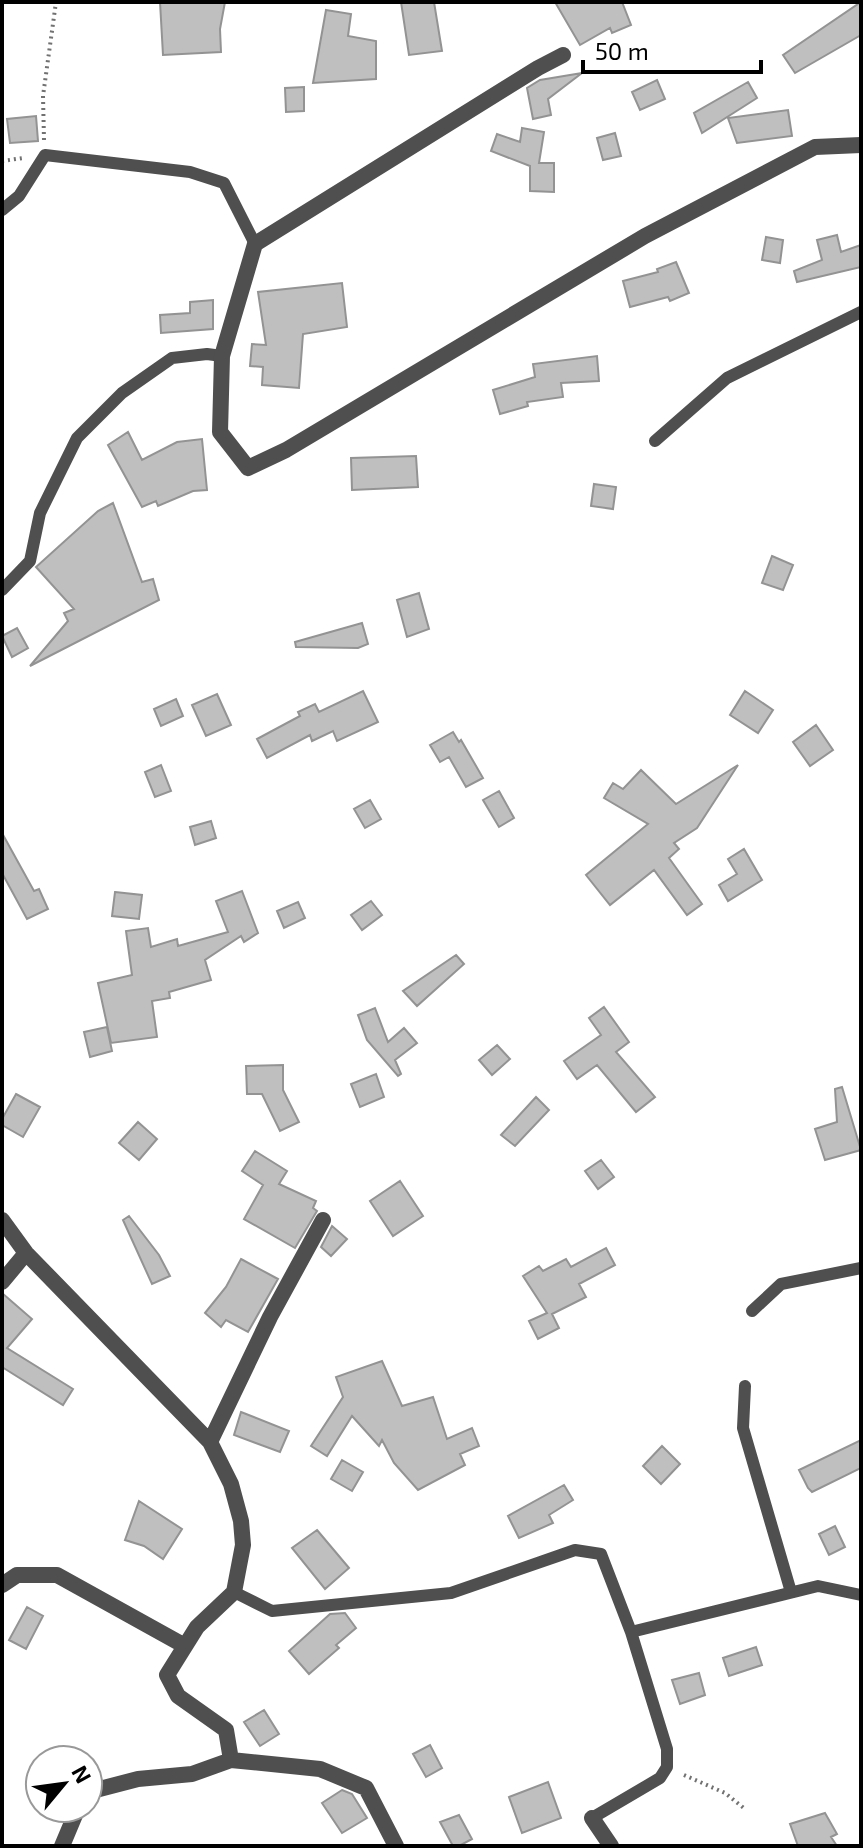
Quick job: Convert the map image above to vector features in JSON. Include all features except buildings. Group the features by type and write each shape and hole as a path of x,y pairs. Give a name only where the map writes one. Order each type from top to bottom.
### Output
{"street":[{"path":"563,55 255,244 222,356 220,432 248,468 286,450 645,236 815,147 861,145"},
{"path":"2,1220 26,1253 210,1442 231,1484 241,1521 243,1545 234,1592 197,1627 167,1675 178,1696 226,1730 231,1760"},
{"path":"210,1442 270,1317 323,1220"},
{"path":"2,1282 26,1253"},
{"path":"2,1585 17,1575 57,1575 185,1646"},
{"path":"104,1788 138,1779 192,1774 231,1760 320,1769 366,1788 396,1846"},
{"path":"592,1818 611,1846"},
{"path":"62,1846 71,1824"}],"lane":[{"path":"2,210 19,196 45,155 190,172 224,183 255,244"},
{"path":"655,441 727,378 861,312"},
{"path":"2,590 30,561 40,513 77,438 122,393 172,358 207,354 222,356"},
{"path":"752,1311 781,1284 861,1268"},
{"path":"745,1386 743,1428 791,1592"},
{"path":"234,1592 272,1611 451,1593 575,1550 601,1554 631,1632 667,1749 667,1767 660,1778 592,1818"},
{"path":"631,1632 818,1586 861,1595"}],"path":[{"path":"45,155 43,96 56,2"},
{"path":"667,1767 725,1793 745,1809"}]}
